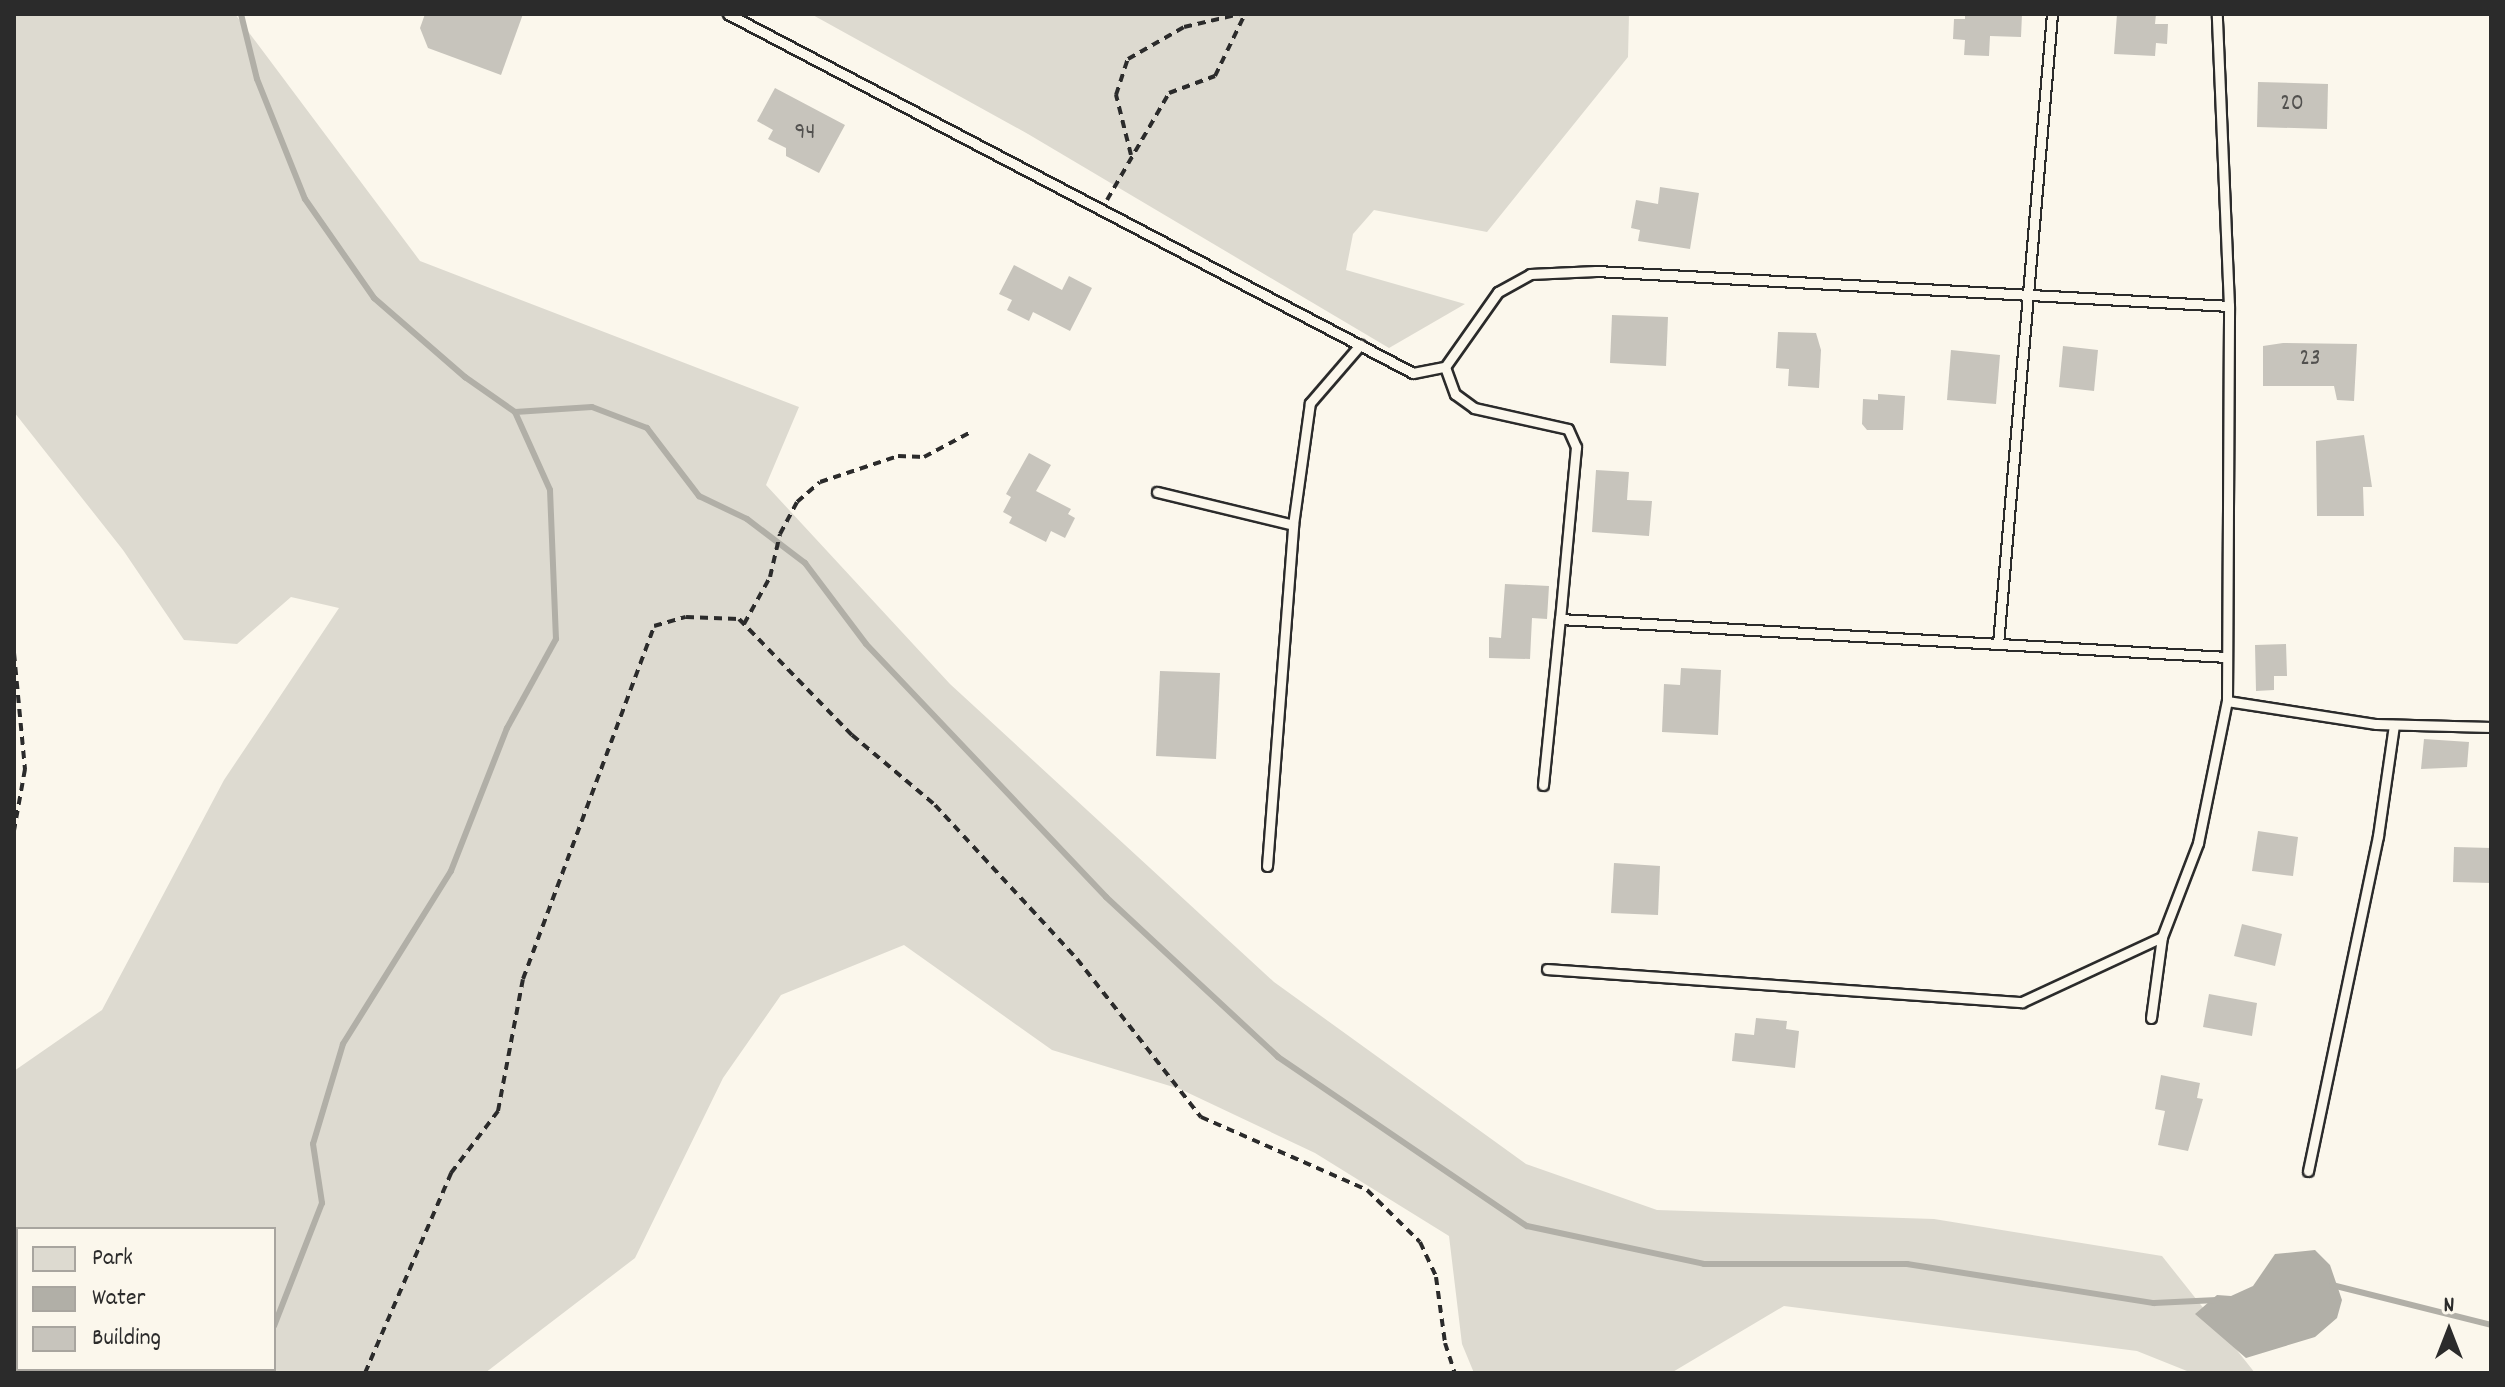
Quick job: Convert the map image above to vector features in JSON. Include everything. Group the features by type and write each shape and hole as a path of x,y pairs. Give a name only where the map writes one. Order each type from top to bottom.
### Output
{"lane":[{"path":"728,14 1413,373 1445,367 1498,292 1530,274 1596,271 2229,306"},
{"path":"1998,644 2052,14"},
{"path":"2151,1018 2162,937 2198,843 2227,701 2229,306 2217,14"},
{"path":"1267,866 1293,525 1310,403 1360,345"},
{"path":"1445,367 1455,394 1474,408 1568,429 1576,447 1543,785"},
{"path":"1157,492 1293,525"},
{"path":"1560,619 2227,657"},
{"path":"2227,701 2394,725 2491,727"},
{"path":"2308,1171 2378,836 2394,725"},
{"path":"1547,969 2022,1002 2162,937"}],"path":[{"path":"1111,193 1169,93 1215,76 1242,14"},
{"path":"1131,157 1116,95 1128,59 1184,27 1242,14"},
{"path":"744,624 770,577 774,550 797,502 820,482 898,456 924,457 969,433"},
{"path":"365,1373 451,1173 498,1111 523,979 654,626 686,617 739,619 852,735 935,805 1077,959 1201,1117 1367,1190 1420,1242 1436,1277 1445,1343 1455,1373"},
{"path":"14,653 25,769 14,831"}],"green space":[{"path":"14,14 235,14 420,261 799,407 766,485 950,684 1274,982 1526,1164 1657,1210 1934,1219 2162,1256 2255,1373 2192,1373 2137,1351 1784,1306 1671,1373 1474,1373 1462,1344 1449,1236 1315,1153 1180,1089 1052,1050 904,945 781,995 723,1078 635,1258 485,1373 14,1373 14,1071 102,1010 224,780 339,608 291,597 237,644 184,640 123,550 14,412"},
{"path":"811,14 1629,14 1628,57 1487,232 1374,210 1353,234 1346,270 1465,304 1389,348 1028,134"}],"water":[{"path":"2315,1250 2330,1265 2342,1300 2337,1318 2315,1337 2246,1358 2195,1314 2217,1295 2231,1296 2253,1286 2275,1254"}],"building":[{"path":"425,14 523,14 501,75 428,48 420,28"},
{"path":"1965,14 2022,14 2021,37 1990,36 1989,56 1964,55 1965,40 1953,39 1954,19 1965,19"},
{"path":"2117,14 2156,14 2155,24 2168,24 2167,44 2156,43 2155,56 2114,54"},
{"path":"2258,82 2328,84 2327,129 2257,127"},
{"path":"775,88 845,125 819,173 786,156 786,148 768,139 773,130 757,121"},
{"path":"1660,187 1699,193 1690,249 1638,241 1640,230 1631,228 1636,200 1658,204"},
{"path":"1014,265 1062,290 1069,276 1092,288 1070,331 1033,312 1029,321 1007,310 1012,300 999,294"},
{"path":"1612,315 1668,317 1666,366 1610,363"},
{"path":"1778,332 1816,333 1821,350 1819,388 1788,386 1789,369 1776,368"},
{"path":"2283,343 2357,344 2354,401 2337,400 2334,386 2263,386 2263,346"},
{"path":"2063,346 2098,350 2094,391 2059,387"},
{"path":"1951,350 2000,355 1996,404 1947,400"},
{"path":"1878,394 1905,396 1903,430 1867,430 1862,424 1863,399 1878,400"},
{"path":"2364,435 2372,487 2363,487 2364,516 2317,516 2316,441"},
{"path":"1029,453 1051,465 1036,491 1071,509 1068,514 1075,518 1065,538 1051,531 1046,542 1009,523 1012,517 1003,512 1011,497 1006,494"},
{"path":"1596,470 1629,472 1627,500 1652,501 1649,536 1592,532"},
{"path":"1505,584 1549,586 1547,619 1532,618 1530,659 1489,658 1489,637 1501,638"},
{"path":"2286,644 2287,676 2274,676 2274,690 2256,691 2255,645"},
{"path":"1681,668 1721,670 1718,735 1662,732 1664,684 1680,685"},
{"path":"1160,671 1220,673 1216,759 1156,756"},
{"path":"2424,739 2469,742 2467,767 2421,769"},
{"path":"2258,831 2298,837 2293,876 2252,871"},
{"path":"2454,847 2491,848 2491,883 2453,882"},
{"path":"1614,863 1660,866 1658,915 1611,913"},
{"path":"2242,924 2282,934 2275,966 2234,956"},
{"path":"2209,994 2257,1003 2252,1036 2203,1027"},
{"path":"1756,1018 1787,1021 1786,1029 1799,1031 1795,1068 1732,1061 1735,1033 1754,1035"},
{"path":"2161,1075 2200,1083 2197,1098 2203,1099 2188,1151 2158,1145 2165,1111 2155,1109"}],"waterway":[{"path":"241,14 257,79 305,199 374,298 465,377 515,412 550,490 556,639 507,728 451,871 343,1044 313,1144 322,1203 276,1321"},
{"path":"515,412 592,407 647,428 699,496 747,519 805,563 866,644 1106,897 1278,1057 1527,1226 1704,1264 1907,1264 2154,1303 2217,1300"},
{"path":"2332,1285 2491,1325"}]}
